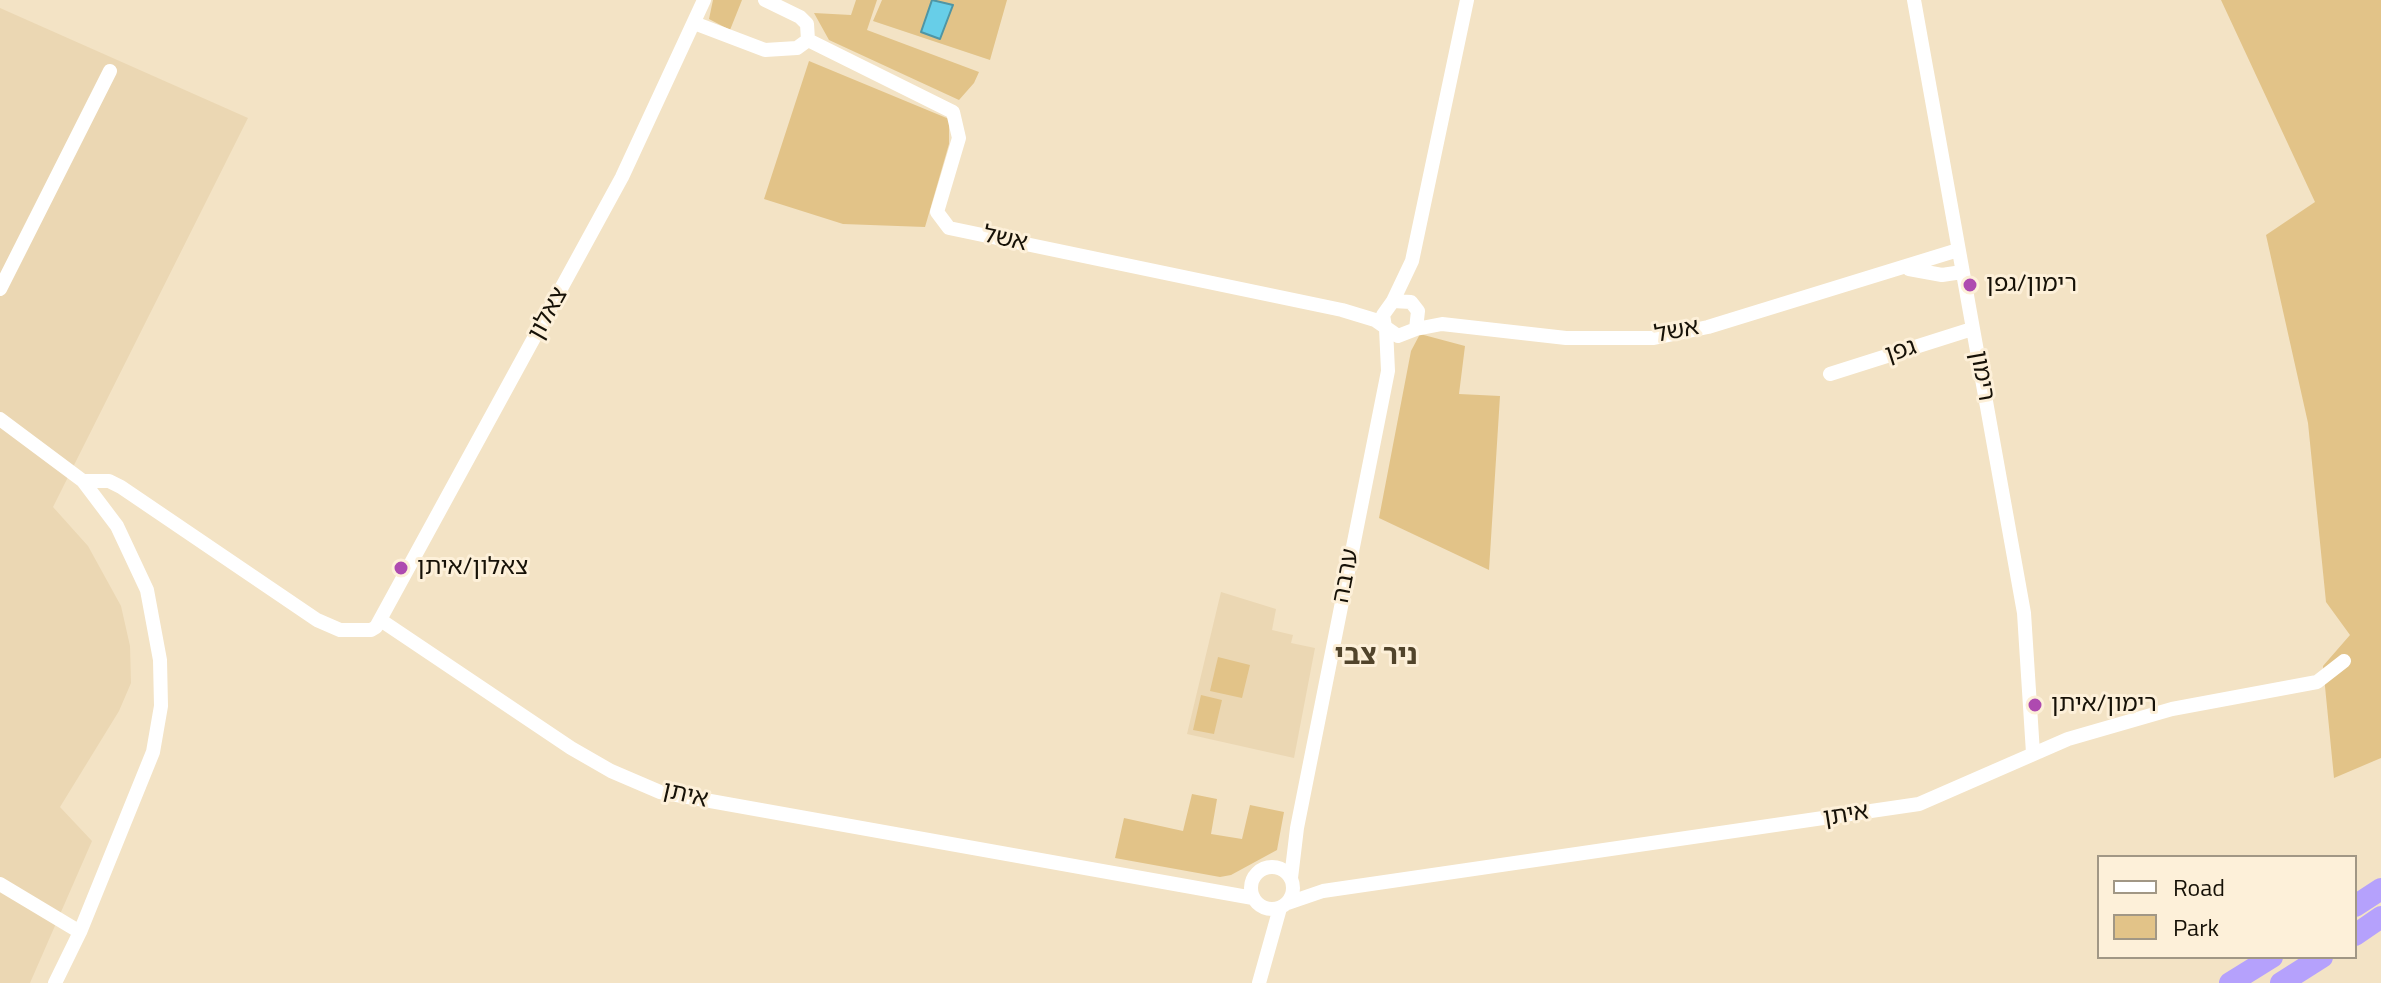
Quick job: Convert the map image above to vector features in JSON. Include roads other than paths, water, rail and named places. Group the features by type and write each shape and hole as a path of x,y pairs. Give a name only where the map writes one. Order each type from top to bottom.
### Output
{"highway":[{"path":"2357,905 2381,889"},
{"path":"2357,935 2381,917"},
{"path":"2357,936 2381,924"},
{"path":"2230,983 2269,959"},
{"path":"2281,983 2319,959"}],"street":[{"name":"צאלון","path":"382,621 627,168 704,0"},
{"name":"אשל","path":"765,0 800,17 807,24 808,40 953,112 959,138 937,212 949,228 1342,310 1386,328"},
{"path":"1412,261 1417,308 1412,332 1398,336 1386,328 1383,315 1412,261 1467,0"},
{"name":"רימון","path":"1914,0 2024,613 2033,753"},
{"path":"694,23 765,50 797,48 808,40"},
{"path":"0,289 110,71"},
{"name":"אשל","path":"1417,308 1451,324 1566,338 1654,338 1708,327 1958,250"},
{"name":"אשל","path":"1897,270 1908,268 1942,275 1962,272"},
{"path":"1391,303 1405,300 1417,308"},
{"name":"אשל","path":"1342,310 1391,303"},
{"name":"אשל","path":"1412,332 1451,324"},
{"name":"ערבה","path":"1292,879 1297,828 1388,371 1386,328"},
{"name":"גפן","path":"1830,374 1972,329"},
{"name":"ערבה","path":"1388,371 1412,332"},
{"path":"0,419 83,481 117,526 139,571 154,622 161,684 158,729 145,776 80,932 55,983"},
{"path":"83,481 109,481 121,487 294,606 331,627 371,630 382,621"},
{"name":"איתן","path":"382,621 571,748 611,771 660,792 1212,888 1255,900"},
{"name":"איתן","path":"1284,905 1323,891 1919,804 2033,753 2102,728 2172,709 2317,682 2344,661"},
{"name":"ערבה","path":"1262,871 1288,848 1297,828"},
{"path":"1259,983 1266,947 1293,892 1292,879 1279,867 1262,871 1251,883 1264,920 1266,947"},
{"name":"איתן","path":"1212,888 1235,885 1262,871"},
{"name":"איתן","path":"1292,879 1323,891"},
{"path":"0,884 80,932"},
{"path":"1255,900 1271,909 1284,905"}],"water":[{"path":"932,0 953,5 940,39 921,32"}],"place":[{"name":"רימון/גפן","path":"1970,285"},
{"name":"צאלון/איתן","path":"401,568"},
{"name":"רימון/איתן","path":"2035,705"}],"district":[{"name":"ניר צבי","path":"1376,657"}]}
